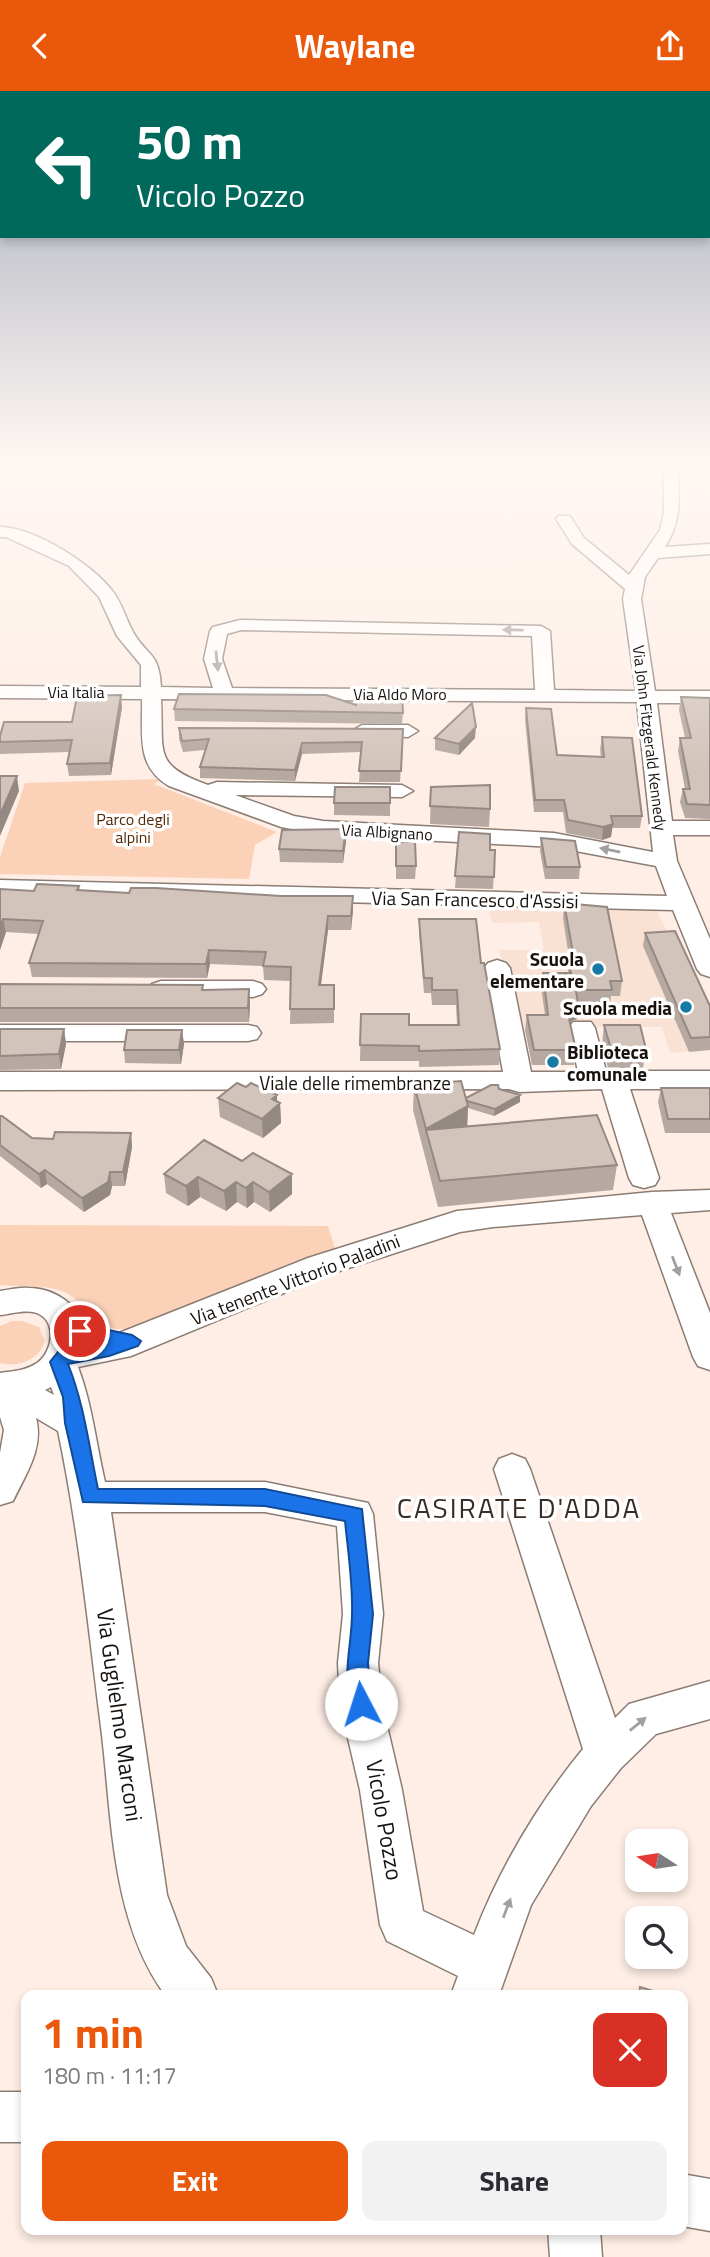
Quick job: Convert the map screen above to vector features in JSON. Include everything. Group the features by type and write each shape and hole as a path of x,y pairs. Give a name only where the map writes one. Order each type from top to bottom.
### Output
{"street":[{"name":"Via Albignano","path":"82,569 107,595 126,636 150,664 154,756 162,772 192,787 289,822 323,828 554,840 665,861"},
{"path":"612,569 633,587 641,569"},
{"name":"Via John Fitzgerald Kennedy","path":"633,587 635,628 647,697 665,861 681,903 700,926 710,969"},
{"path":"224,692 213,659 219,631 240,625 541,631 545,695"},
{"name":"Via Italia","path":"0,692 153,693"},
{"name":"Via Aldo Moro","path":"153,693 710,697"},
{"path":"152,730 178,730"},
{"path":"341,731 408,731"},
{"path":"192,787 401,790"},
{"path":"662,828 710,828"},
{"name":"Via San Francesco d'Assisi","path":"0,887 681,903"},
{"path":"497,968 519,1083"},
{"path":"133,989 253,989"},
{"path":"582,1028 648,1190 710,1357"},
{"path":"0,1033 248,1033"},
{"name":"Viale delle rimembranze","path":"0,1081 519,1083 710,1080"},
{"name":"Via tenente Vittorio Paladini","path":"64,1349 109,1349 319,1266 457,1222 648,1190 710,1200"},
{"path":"2,1301 21,1300 48,1305 66,1319 64,1349 37,1379 3,1389"},
{"name":"Via Guglielmo Marconi","path":"64,1349 74,1423 90,1497 144,1895 169,1961 190,1990"},
{"path":"3,1389 74,1423"},
{"path":"0,1490 23,1444 18,1416 3,1389"},
{"path":"512,1469 606,1754"},
{"name":"Vicolo Pozzo","path":"90,1497 265,1497 355,1514 363,1614 358,1663 361,1704 381,1790 403,1925 480,1980"},
{"path":"480,1980 513,1893 576,1791 606,1754 644,1718 710,1700"},
{"path":"0,2117 21,2117"},
{"path":"688,2201 710,2205"},
{"path":"574,2235 576,2257"}],"shaded area":[{"path":"488,906 656,909 673,944 710,1050 670,1053 662,1027 519,1027 499,950 544,950 539,922 492,923"}],"green space":[{"name":"Parco degli alpini","path":"162,779 154,784 277,832 255,845 249,879 0,874 0,857 25,783"},
{"path":"0,1225 328,1226 335,1248 326,1254 132,1329 116,1329 92,1322 75,1298 64,1292 41,1287 0,1285"},
{"path":"12,1321 22,1321 39,1327 45,1341 38,1353 27,1361 0,1363 0,1326"}],"building":[{"path":"402,693 403,713 174,709 179,694 326,695 356,705 358,695"},
{"path":"121,695 110,763 67,764 72,740 0,742 4,722 72,722 77,696"},
{"path":"681,697 710,698 710,805 687,804 683,789 690,789 680,738 691,738"},
{"path":"472,703 476,727 459,744 435,738"},
{"path":"526,708 551,709 557,755 604,757 602,737 632,738 642,816 611,816 613,824 603,827 568,820 564,800 535,800"},
{"path":"179,728 403,729 401,771 359,771 362,742 302,743 295,770 200,767 209,739 182,741"},
{"path":"0,776 17,776 0,815"},
{"path":"490,785 490,809 430,806 431,787"},
{"path":"335,787 390,787 390,803 334,803"},
{"path":"346,829 343,851 279,849 282,830"},
{"path":"459,832 490,834 490,850 495,850 494,877 455,876"},
{"path":"541,838 575,841 580,867 546,867"},
{"path":"396,842 415,842 416,866 396,866"},
{"path":"37,884 129,893 131,888 156,888 281,896 353,896 351,916 328,916 319,985 334,985 334,1009 290,1009 291,967 263,966 266,952 209,950 206,964 29,963 43,921 3,919 0,928 0,889 34,891"},
{"path":"564,903 607,907 622,981 610,981 612,990 576,990 578,1004 573,1006 568,1014 576,1050 534,1050 527,1015 548,1015 543,973 571,973 569,964 575,964"},
{"path":"419,919 476,919 481,963 484,963 500,1049 419,1051 419,1046 360,1045 361,1014 409,1014 409,1025 459,1025 457,990 432,990 432,978 424,978"},
{"path":"675,931 710,1006 710,1037 691,1038 645,933"},
{"path":"0,984 203,985 202,990 249,989 248,1008 0,1008"},
{"path":"604,1025 640,1025 646,1049 611,1049"},
{"path":"0,1029 64,1029 59,1054 0,1056"},
{"path":"127,1030 182,1030 179,1050 124,1050"},
{"path":"461,1081 468,1106 426,1129 414,1085"},
{"path":"237,1083 246,1087 251,1083 277,1095 272,1099 280,1103 262,1119 218,1098"},
{"path":"491,1085 498,1085 499,1089 520,1095 495,1109 467,1101 466,1098"},
{"path":"661,1088 710,1088 710,1119 668,1119"},
{"path":"597,1115 617,1165 440,1181 426,1130"},
{"path":"0,1116 32,1138 53,1139 55,1132 131,1133 123,1172 110,1172 108,1182 82,1198 45,1170 39,1174 0,1145"},
{"path":"204,1140 242,1161 253,1153 292,1174 269,1192 253,1182 246,1188 236,1182 224,1191 198,1177 186,1186 164,1174"}],"place":[{"name":"Scuola elementare","path":"598,969"},
{"name":"Scuola media","path":"686,1007"},
{"name":"Biblioteca comunale","path":"553,1062"}],"district":[{"name":"CASIRATE D'ADDA","path":"519,1507"}],"route":[{"path":"80,1331 132,1341 120,1347 64,1357 59,1362 72,1397 74,1423 90,1497 265,1497 355,1514 363,1614 358,1663 361,1704"}]}
